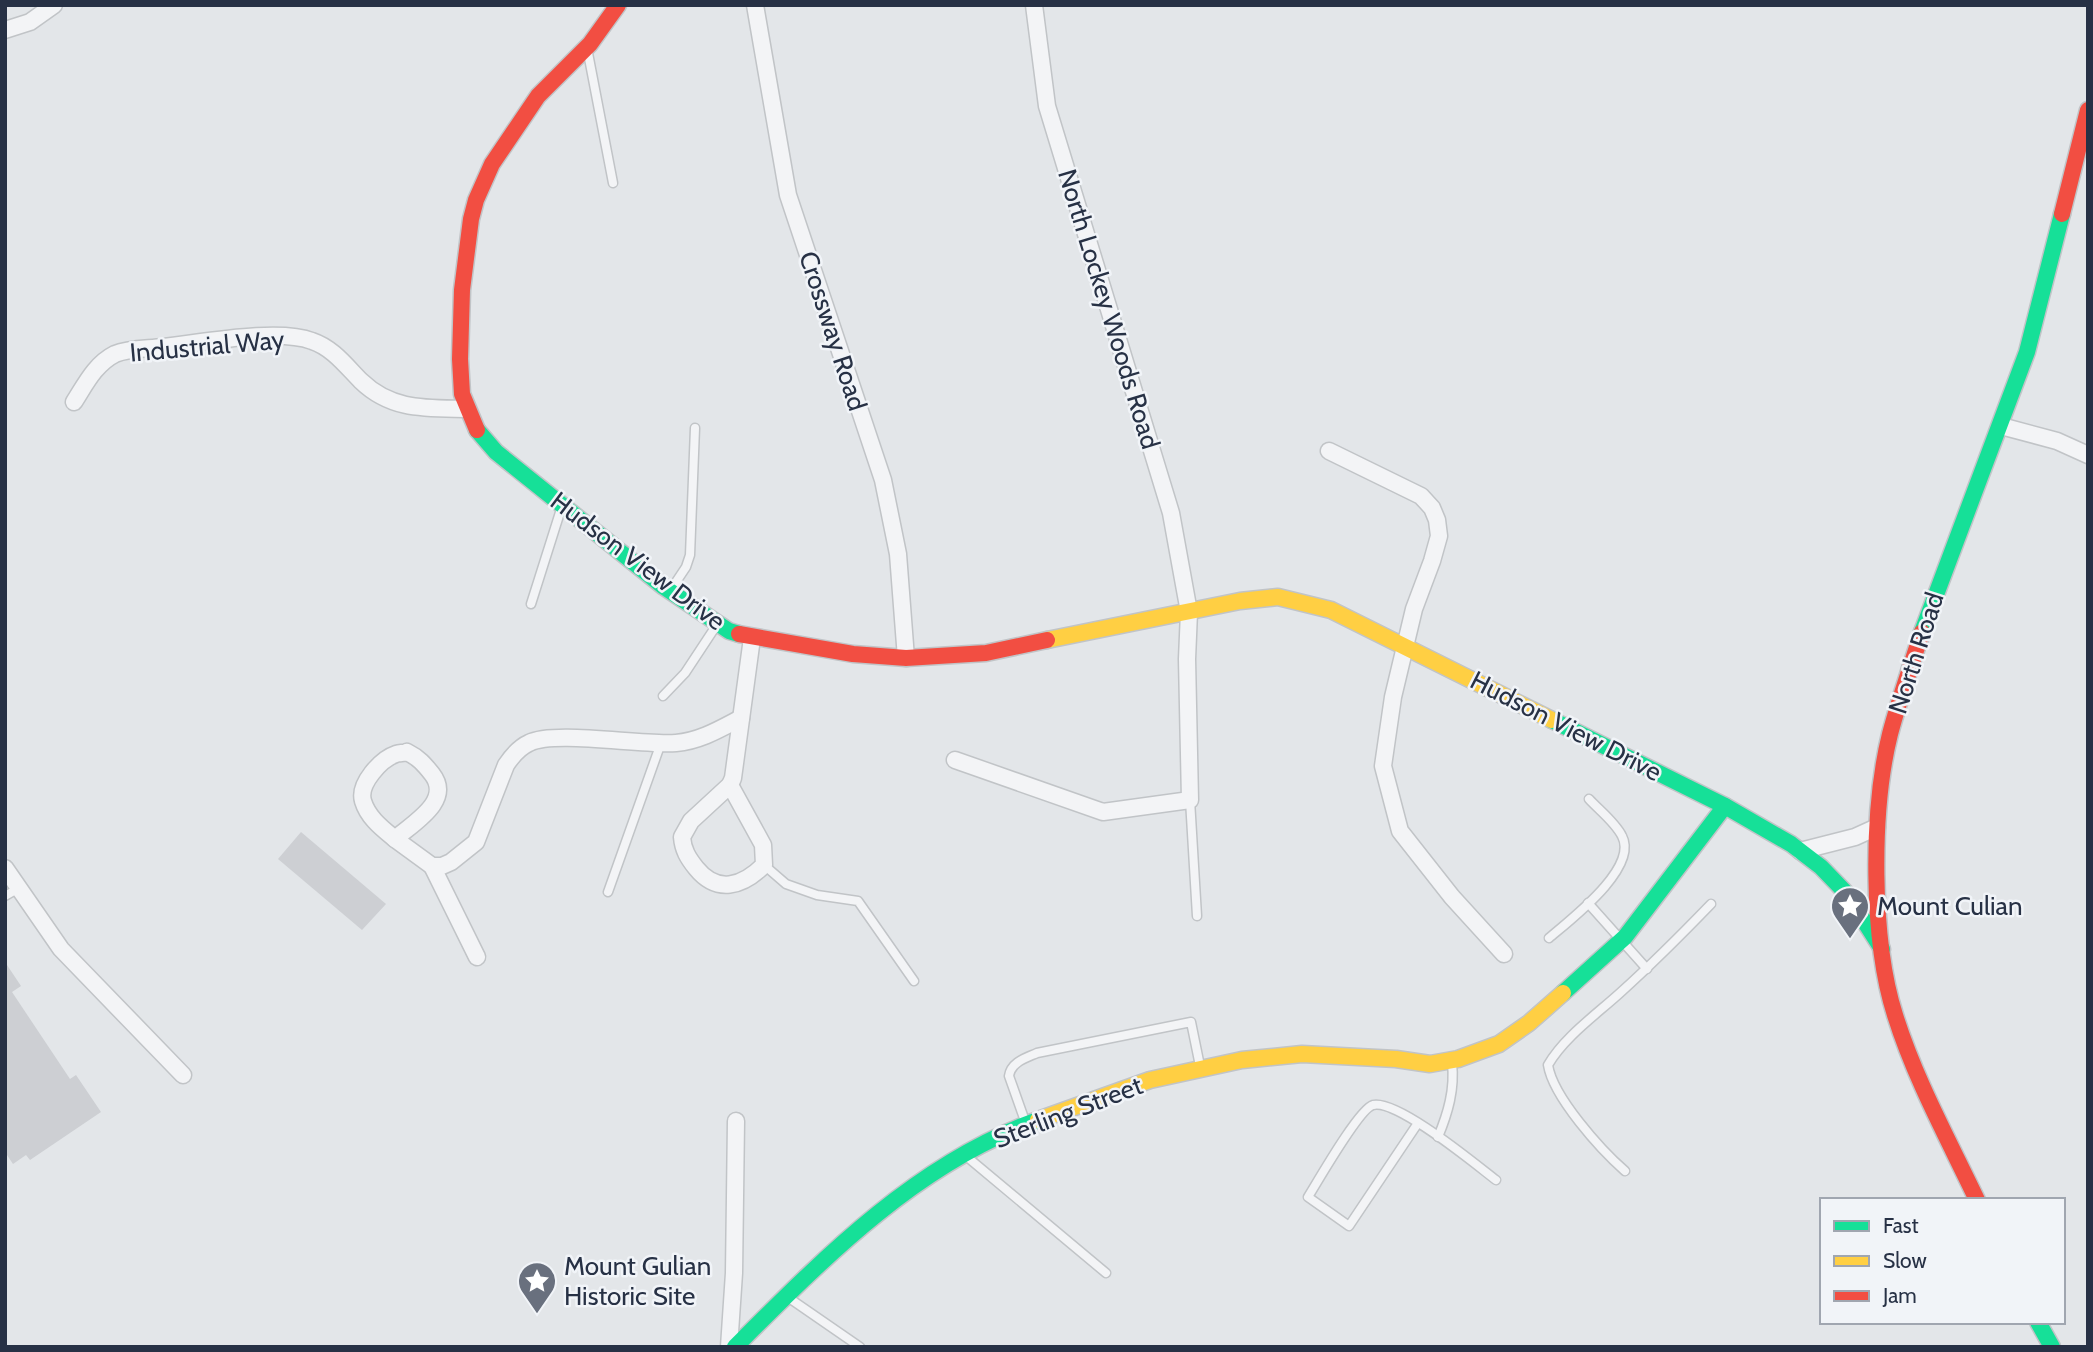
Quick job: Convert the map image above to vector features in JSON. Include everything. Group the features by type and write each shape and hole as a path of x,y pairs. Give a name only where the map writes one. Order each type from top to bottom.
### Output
{"street":[{"path":"5,30 30,22 54,5"},
{"name":"Hudson View Drive","path":"618,5 587,47 538,96 492,164 476,200 462,289 462,394 477,430 496,452 670,591 729,631 752,638 853,654 906,658 986,653 1240,601 1278,597 1297,599 1331,610 1407,646 1767,828 1800,851 1845,892 1882,949"},
{"name":"Crossway Road","path":"755,5 788,195 883,480 898,554 906,658"},
{"name":"North Lockey Woods Road","path":"1034,5 1047,106 1171,513 1189,612 1186,659 1190,800"},
{"name":"North Road","path":"1976,1198 1899,1033 1889,992 1882,949 1877,879 1879,797 1890,735 1907,673 1937,585 2001,426 2027,352 2088,110"},
{"name":"Industrial Way","path":"74,402 94,370 114,355 231,339 281,336 308,339 321,344 338,356 363,383 386,398 411,407 467,409"},
{"path":"2001,426 2057,441 2088,454"},
{"path":"1329,451 1421,496 1432,508 1437,520 1439,536 1414,609 1393,697 1382,766 1400,831 1451,897 1504,954"},
{"path":"730,785 763,845 764,865 756,874 739,882 719,885 704,877 686,855 682,837 691,821 730,785 733,778 752,638"},
{"path":"432,866 451,862 475,842 506,765 512,756 530,742 554,738 675,744 701,739 741,718"},
{"path":"395,839 437,802 439,790 438,781 420,759 407,752 396,753 378,766 363,793 363,801 375,822 395,839 432,866 477,957"},
{"path":"954,760 1103,812 1190,800"},
{"name":"Sterling Street","path":"735,1347 850,1236 921,1181 964,1154 1026,1124 1150,1080 1242,1060 1302,1054 1396,1059 1430,1064 1469,1056 1499,1044 1529,1023 1622,939 1725,806"},
{"path":"1800,851 1855,837 1877,827"},
{"path":"5,868 12,892 61,949 183,1075"},
{"path":"729,1347 734,1273 736,1121"},
{"path":"2039,1324 2052,1347"}],"lane":[{"path":"587,47 613,183"},
{"path":"670,591 686,567 690,555 695,428"},
{"path":"531,604 562,505"},
{"path":"663,696 685,673 718,623"},
{"path":"608,892 661,743"},
{"path":"1549,938 1588,903 1619,866 1625,853 1622,836 1589,799"},
{"path":"1190,800 1197,916"},
{"path":"764,865 786,884 817,895 858,901 915,981"},
{"path":"1588,903 1647,969"},
{"path":"1625,1171 1594,1141 1552,1081 1548,1065 1570,1038 1647,969 1711,904"},
{"path":"1026,1124 1009,1076 1010,1070 1017,1063 1037,1053 1191,1022 1200,1069"},
{"path":"1438,1137 1446,1119 1454,1081 1452,1060"},
{"path":"1418,1123 1349,1226 1308,1197 1365,1110 1373,1105 1385,1106 1418,1123 1496,1180"},
{"path":"964,1154 1106,1273"},
{"path":"787,1296 860,1347"}],"building":[{"path":"301,832 386,904 362,930 278,859"},
{"path":"5,962 21,986 12,992 70,1079 76,1075 101,1112 30,1160 26,1155 13,1164 5,1152"}],"traffic: fast":[{"path":"1922,632 2027,352 2062,214"},
{"path":"477,430 496,452 664,587 729,631 739,634"},
{"path":"1552,720 1725,806 1791,844 1821,867 1847,894 1882,949"},
{"path":"1563,993 1625,937 1725,806"},
{"path":"735,1347 838,1247 912,1187 994,1138 1038,1120"},
{"path":"2039,1324 2052,1347"}],"traffic: slow":[{"path":"1047,640 1240,601 1278,597 1331,610 1552,720"},
{"path":"1038,1120 1150,1080 1242,1060 1302,1054 1396,1059 1430,1064 1458,1059 1499,1044 1529,1023 1563,993"}],"traffic: jam":[{"path":"477,430 462,394 460,359 462,290 476,200 492,164 538,96 590,44 618,5"},
{"path":"2062,214 2088,110"},
{"path":"1922,632 1890,734 1879,799 1876,875 1881,950 1887,985 1903,1039 1976,1198"},
{"path":"739,634 853,654 906,658 986,653 1047,640"}],"place":[{"name":"Mount Culian","path":"1850,940"},
{"name":"Mount Gulian Historic Site","path":"537,1315"}]}
